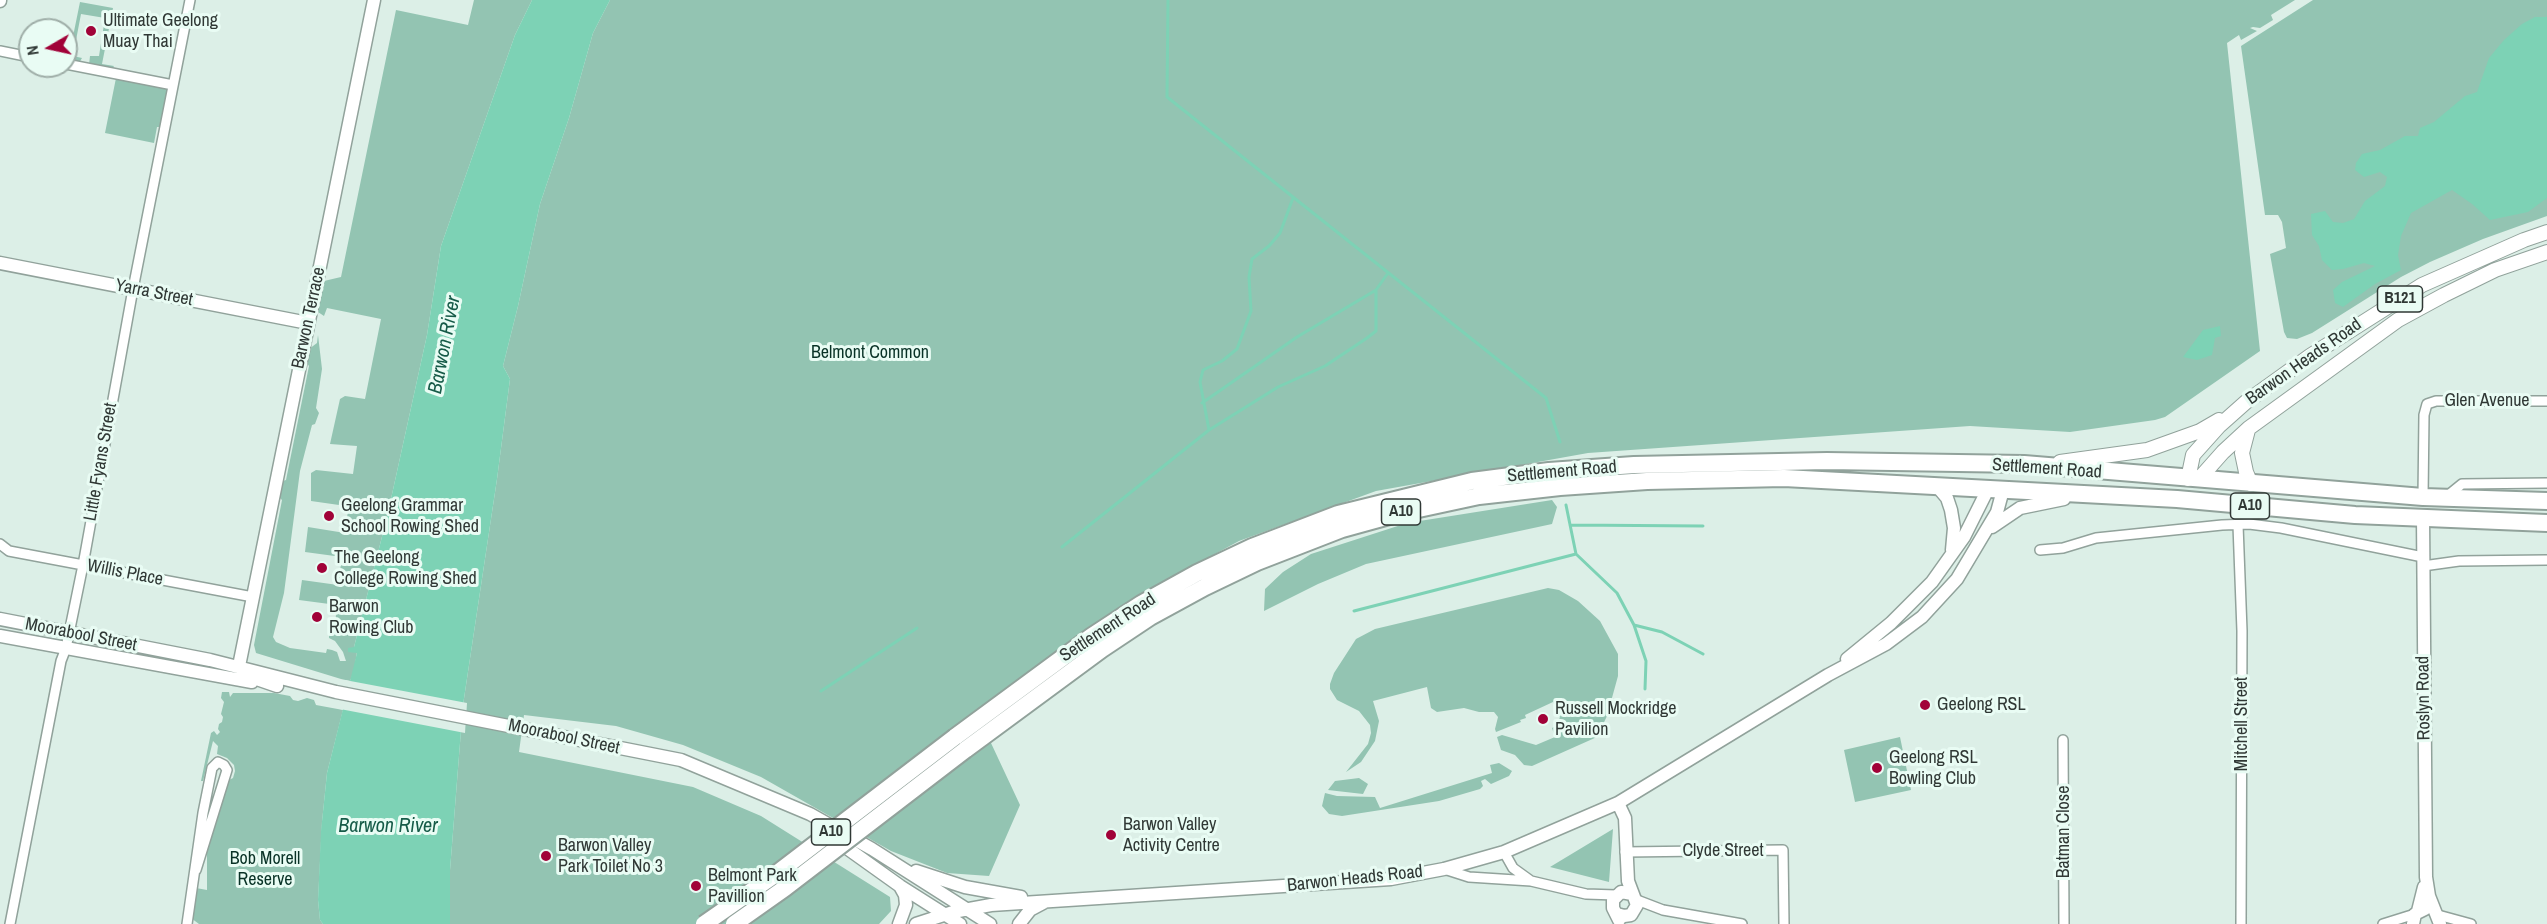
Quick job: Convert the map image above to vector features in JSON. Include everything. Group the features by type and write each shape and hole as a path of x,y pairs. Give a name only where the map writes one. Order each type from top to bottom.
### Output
{"highway":[{"name":"Settlement Road","path":"734,924 785,888 1092,636 1141,604 1197,573 1297,528 1401,497 1472,481 1549,471 1634,465 1827,461 2034,465 2424,497 2547,501"},
{"path":"1996,489 2002,465"},
{"name":"Settlement Road","path":"704,924 960,743 1150,617 1257,562 1301,544 1400,513 1479,496 1560,487 1647,481 1784,478 2186,500 2315,513 2547,523"},
{"name":"B121","path":"2186,500 2194,479"},
{"path":"2423,518 2424,497"}],"main road":[{"name":"Barwon Heads Road","path":"2547,232 2513,244 2422,285 2350,329 2283,375 2224,420 2198,449 2190,462 2194,479 2249,428 2398,320 2495,270 2547,252"},
{"path":"2283,375 2318,377"},
{"name":"B121","path":"2034,465 2115,456 2155,448 2200,431 2246,402"},
{"path":"2249,428 2242,453 2251,483"}],"street":[{"name":"Little Fyans Street","path":"10,924 61,661 66,648 83,565 133,289 190,0"},
{"name":"Barwon Terrace","path":"239,666 374,0"},
{"path":"0,51 18,55"},
{"path":"78,66 173,85"},
{"name":"Yarra Street","path":"0,263 308,322"},
{"name":"Glen Avenue","path":"2424,497 2424,415 2427,404 2436,401 2547,401"},
{"path":"2444,498 2462,484 2547,483"},
{"path":"1936,485 1947,498 1952,510 1954,528 1950,557"},
{"name":"Barwon Heads Road","path":"916,924 931,922 944,915 966,909 1055,899 1343,884 1391,879 1444,869 1504,852 1618,803 1828,675 1886,644 1922,616 1957,579 1988,530 2000,504 1996,489"},
{"name":"Barwon Heads Road","path":"1828,675 1912,603 1950,557 1996,489"},
{"path":"1988,530 2005,516 2031,504 2092,495"},
{"name":"Roslyn Road","path":"2423,518 2426,877 2428,896 2438,917"},
{"path":"2040,550 2063,548 2096,538 2238,525 2270,526 2423,562 2547,560"},
{"name":"Mitchell Street","path":"2238,525 2242,631 2241,924"},
{"name":"Willis Place","path":"0,544 9,551 253,597"},
{"path":"1912,603 1922,616"},
{"name":"Moorabool Street","path":"0,619 239,666 336,692 681,760 810,814 990,924"},
{"name":"Moorabool Street","path":"0,636 277,686 336,692"},
{"name":"Barwon Terrace","path":"245,637 252,663 261,671"},
{"path":"239,666 245,675 277,686"},
{"name":"Batman Close","path":"2063,741 2064,924"},
{"path":"187,924 199,835 211,771 214,763 218,762 224,765 226,770 196,870"},
{"path":"1618,803 1625,818 1626,866 1633,909"},
{"name":"Moorabool Street","path":"785,804 900,886 960,924"},
{"name":"Clyde Street","path":"1625,852 1783,850 1784,924"},
{"path":"1504,852 1513,868 1531,881"},
{"path":"890,861 936,879 972,889 1008,896 1055,899"},
{"path":"1617,915 1613,900 1626,866"},
{"path":"1444,869 1469,877 1531,881 1586,894 1617,894 1626,891 1633,909"},
{"name":"Roslyn Road","path":"2415,917 2426,877"},
{"path":"899,924 906,905 905,895 900,886"},
{"path":"1586,894 1617,915 1624,916 1633,909 1663,910 1742,924"},
{"path":"1019,924 1030,910 1041,903 1055,899"},
{"path":"2384,924 2415,917 2426,909 2438,917 2471,924"}],"green space":[{"path":"474,0 532,0 515,35 441,246 427,335 387,517 354,647 357,652 350,681 256,653 254,645 282,500 279,497 280,482 286,480 309,366 306,362 309,349 317,343 318,335 322,369 316,408 319,413 315,424 312,425 300,471 284,593 273,637 276,642 290,648 326,653 327,649 332,650 337,652 340,661 346,661 335,641 329,638 329,634 334,634 337,605 299,600 302,580 338,585 342,557 305,552 308,527 345,533 349,503 340,502 339,505 311,501 311,473 316,470 353,474 357,446 330,444 340,399 345,396 365,399 381,319 327,308 324,316 318,310 324,281 341,277 396,10 468,25"},
{"name":"Belmont Common","path":"610,0 2295,0 2271,15 2273,20 2260,28 2250,28 2257,31 2241,40 2239,35 2227,43 2260,351 2165,417 2155,420 2070,432 1970,426 1588,453 1376,491 1239,541 1130,600 976,711 1020,805 989,876 947,873 891,851 761,777 683,745 616,726 524,715 519,752 693,787 761,816 890,897 891,911 879,924 450,924 450,870 463,705 510,379 503,366 540,204 569,118 593,33"},
{"path":"2313,0 2547,0 2547,216 2483,239 2430,262 2401,277 2312,333 2297,339 2287,338 2284,332 2270,254 2286,248 2282,222 2278,215 2265,215 2241,46"},
{"path":"80,2 113,8 102,64 114,66 112,69 89,65 90,56 99,56 105,18 81,14 78,30 77,18"},
{"path":"116,78 163,85 167,90 160,127 157,127 154,143 105,133"},
{"path":"1552,500 1557,507 1552,524 1366,564 1318,584 1264,611 1265,589 1283,572 1311,554 1407,523"},
{"path":"1548,588 1559,590 1578,601 1600,621 1618,654 1618,676 1607,716 1597,737 1532,766 1524,765 1515,755 1501,750 1497,737 1502,735 1536,745 1555,737 1552,728 1560,724 1558,720 1560,718 1553,702 1525,715 1526,718 1520,720 1521,722 1496,732 1498,717 1494,712 1479,712 1464,708 1437,712 1431,708 1427,687 1373,701 1379,721 1375,741 1361,762 1346,772 1368,744 1371,733 1370,725 1359,711 1337,700 1330,689 1330,684 1334,673 1356,639 1375,629"},
{"name":"Bob Morell Reserve","path":"222,692 229,692 230,697 233,693 274,693 290,696 293,700 298,701 307,698 314,700 316,705 343,710 327,773 322,822 318,900 320,920 323,924 199,924 191,918 196,888 207,890 207,846 227,781 233,778 235,771 234,765 227,758 217,754 218,746 213,741 203,781 201,781 211,733 214,731 217,735 220,732 218,729 222,722 224,702 221,698"},
{"name":"Geelong RSL Bowling Club","path":"1900,737 1911,790 1855,802 1844,750"},
{"path":"1499,763 1512,771 1509,776 1491,784 1485,779 1481,781 1483,786 1480,789 1439,801 1342,816 1329,814 1322,806 1325,793 1337,796 1375,797 1380,808 1492,773 1490,765"},
{"path":"1359,778 1368,784 1363,794 1328,790 1335,781"},
{"path":"1613,829 1609,882 1550,867"}],"water":[{"name":"Barwon River","path":"532,0 610,0 593,33 569,118 540,204 503,366 510,379 463,705 450,870 450,924 323,924 320,920 318,900 321,831 327,773 357,653 348,652 348,648 354,647 387,517 427,335 441,246 515,35"},
{"path":"2535,17 2547,17 2547,198 2528,212 2490,220 2452,190 2411,213 2401,236 2398,255 2401,270 2375,284 2343,307 2335,303 2333,290 2342,282 2375,266 2364,263 2332,270 2322,260 2319,246 2312,235 2311,214 2325,211 2333,222 2343,223 2354,219 2365,201 2385,186 2387,177 2380,172 2364,177 2355,170 2356,163 2362,154 2380,150 2405,136 2418,136 2420,128 2434,122 2465,96 2477,92 2489,58 2504,40 2522,24"},
{"path":"2220,326 2221,336 2215,338 2212,355 2197,360 2183,357 2203,330"}],"pier":[{"path":"345,680 467,703 465,733 340,709"}],"waterway":[{"path":"1168,0 1167,97 1546,398 1560,442"},
{"path":"1209,430 1200,382 1203,370 1222,361 1237,349 1251,311 1249,277 1252,259 1269,246 1280,233 1293,198"},
{"path":"1062,547 1209,430 1278,387 1325,366 1376,331 1376,290 1388,273"},
{"path":"1202,403 1297,337 1376,290"},
{"path":"1354,611 1576,554 1566,505"},
{"path":"1570,525 1703,526"},
{"path":"1576,554 1617,593 1634,625 1646,661 1645,689"},
{"path":"1634,625 1662,632 1703,654"},
{"path":"821,691 917,628"}],"place":[{"name":"Ultimate Geelong Muay Thai","path":"91,31"},
{"name":"Geelong Grammar School Rowing Shed","path":"329,516"},
{"name":"The Geelong College Rowing Shed","path":"322,568"},
{"name":"Barwon Rowing Club","path":"317,617"},
{"name":"Geelong RSL","path":"1925,705"},
{"name":"Russell Mockridge Pavilion","path":"1543,719"},
{"name":"Geelong RSL Bowling Club","path":"1877,768"},
{"name":"Barwon Valley Activity Centre","path":"1111,835"},
{"name":"Barwon Valley Park Toilet No 3","path":"546,856"},
{"name":"Belmont Park Pavillion","path":"696,886"}]}
